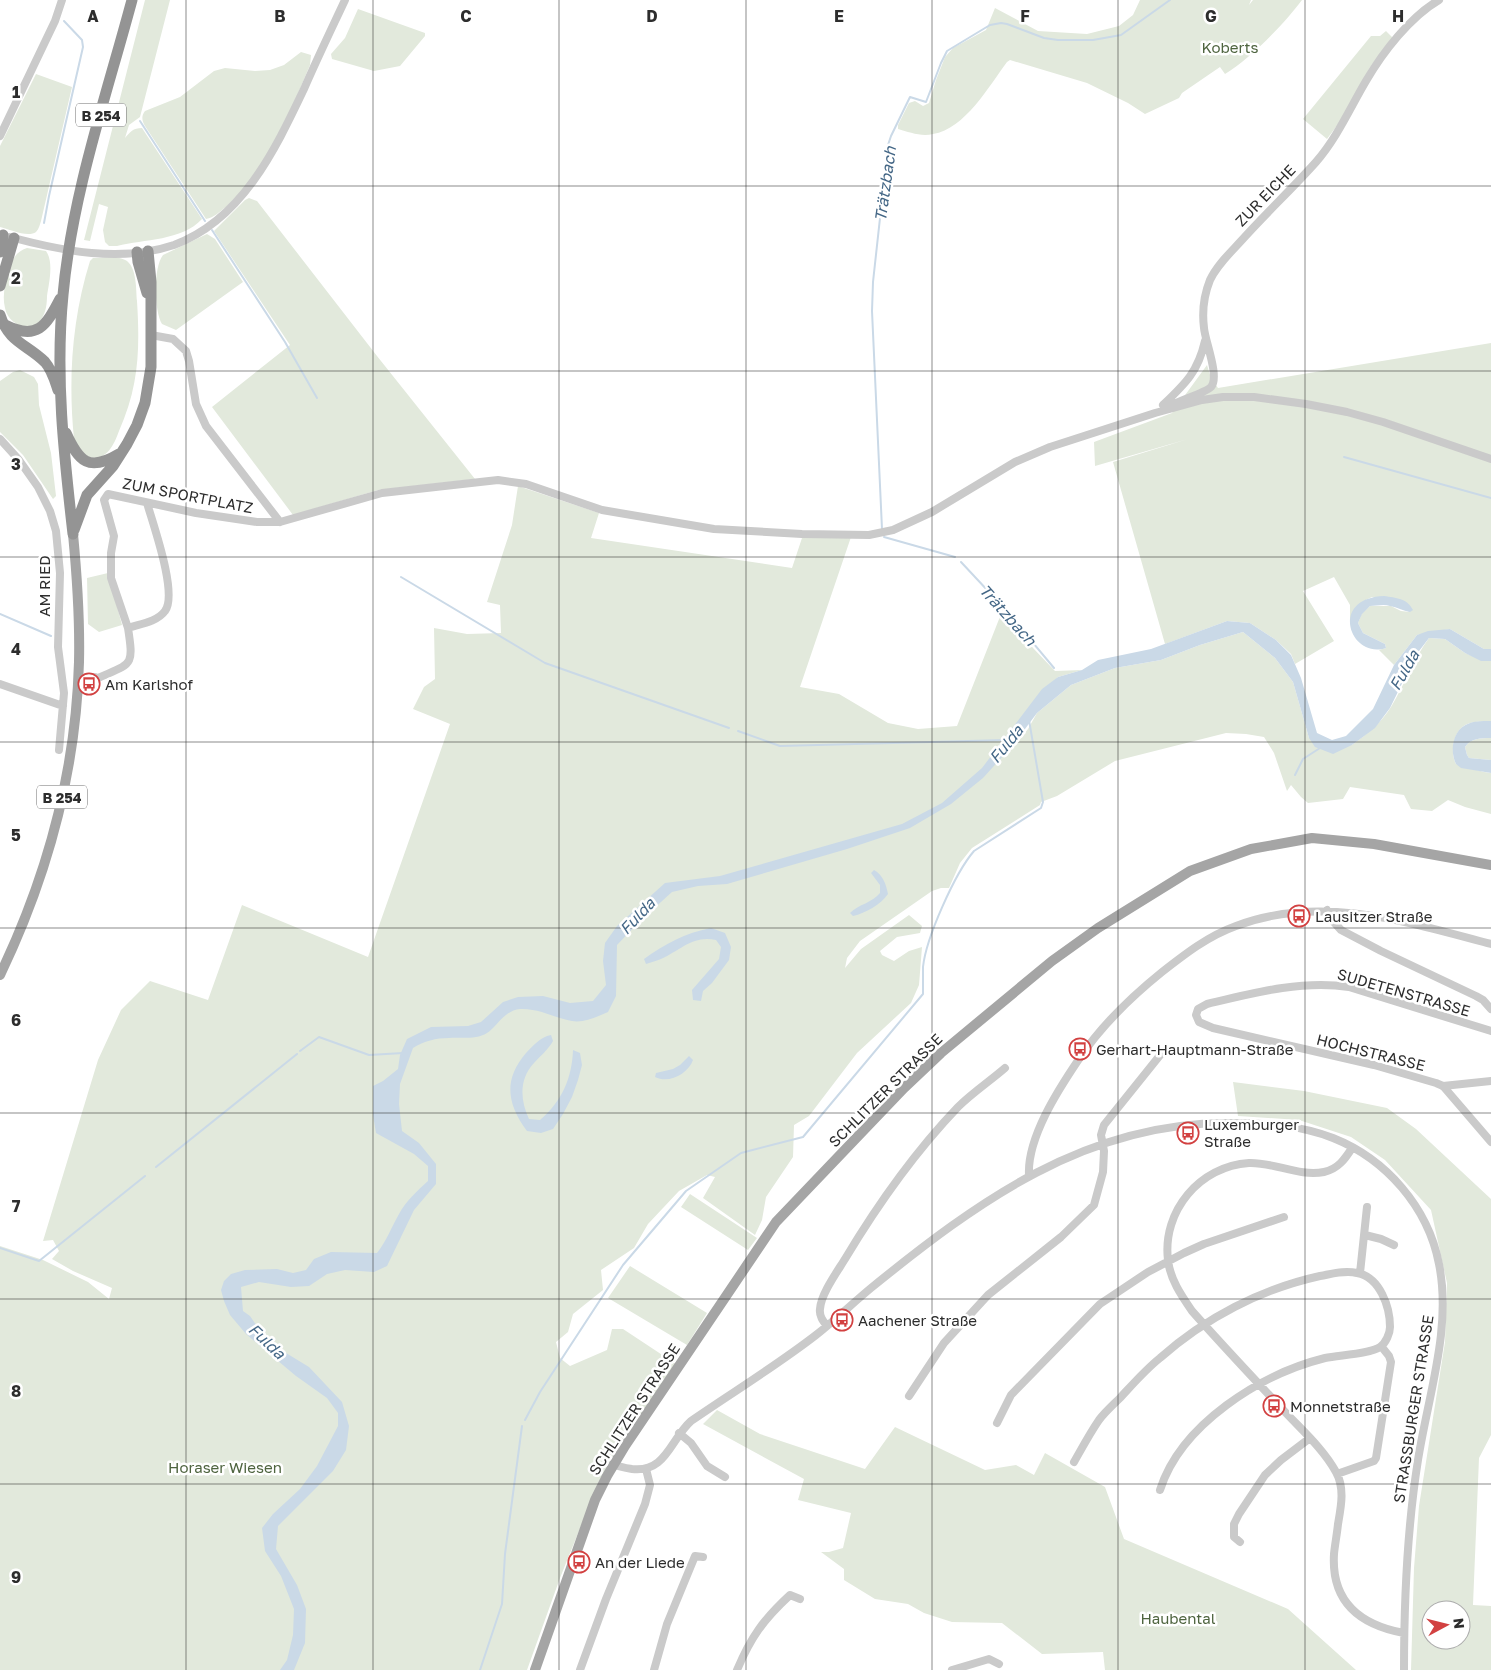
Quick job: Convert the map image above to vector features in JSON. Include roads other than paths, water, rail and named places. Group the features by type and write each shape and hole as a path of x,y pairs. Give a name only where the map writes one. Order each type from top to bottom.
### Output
{"highway":[{"name":"B 254","path":"73,534 61,396 60,332 66,265 85,175 132,0"},
{"path":"0,252 6,236"},
{"path":"0,286 6,236"},
{"path":"73,534 88,495 113,466 132,436 145,403 151,367 151,335 150,282 143,252"},
{"path":"2,320 20,332 36,330 46,324 63,294"},
{"path":"2,320 10,335 48,366 61,396"},
{"path":"63,427 76,453 86,462 104,462 121,453"}],"main road":[{"name":"B 254","path":"0,975 23,924 42,869 57,816 69,760 74,723 79,654 79,609 73,534"},
{"name":"SCHLITZER STRASSE","path":"535,1670 590,1514 613,1464 776,1222 940,1053 1052,961 1098,928 1190,871 1251,849 1312,838 1374,844 1491,865"}],"street":[{"path":"0,136 55,21 62,0"},
{"path":"6,236 57,248 111,254 143,252 174,244 210,225 235,203 260,172 282,135 345,0"},
{"name":"ZUR EICHE","path":"1158,412 1174,402 1205,391 1213,383 1213,367 1205,339 1204,305 1210,280 1216,270 1255,225 1318,160 1380,60 1412,20 1427,7 1439,0"},
{"path":"151,335 173,339 186,351 196,404 206,426 280,522"},
{"path":"1158,412 1180,390 1195,371 1201,358 1205,339"},
{"path":"1158,412 1202,400 1223,397 1254,397 1306,404 1383,422 1491,458"},
{"name":"ZUM SPORTPLATZ","path":"128,628 111,578 111,552 114,536 104,500 108,494 196,513 257,522 280,522 382,493 498,480 526,484 602,510 714,529 802,534 869,535 893,530 932,512 1031,454 1158,412"},
{"name":"AM RIED","path":"0,439 19,460 38,487 54,520 60,573 58,647 63,682 59,750"},
{"path":"95,677 98,678 124,666 129,661 132,653 128,628 157,618 166,610 170,595 168,581 147,503"},
{"path":"0,684 63,706"},
{"path":"1327,910 1332,920 1341,930 1476,996 1483,1000 1491,1009"},
{"path":"1029,1175 1030,1155 1042,1123 1059,1090 1092,1041 1133,996 1197,946 1234,926 1277,915 1327,910 1368,915 1491,944"},
{"name":"SUDETENSTRASSE","path":"1196,1015 1198,1009 1206,1004 1282,988 1308,984 1330,984 1349,987 1491,1031"},
{"name":"HOCHSTRASSE","path":"1196,1015 1199,1022 1213,1028 1374,1065 1443,1086"},
{"path":"908,1396 944,1343 988,1295 1061,1237 1094,1205 1103,1172 1104,1159 1101,1135 1104,1125 1161,1054"},
{"path":"826,1326 820,1314 821,1303 834,1277 873,1213 901,1173 960,1105 1005,1068"},
{"path":"1443,1086 1491,1081"},
{"path":"1443,1086 1491,1142"},
{"name":"STRASSBURGER STRASSE","path":"646,1469 661,1461 679,1433 695,1419 767,1371 955,1223 1029,1175 1102,1143 1172,1127 1244,1123 1276,1125 1305,1130 1327,1136 1352,1148 1394,1178 1413,1202 1432,1240 1439,1263 1443,1310 1418,1460 1410,1529 1404,1633 1404,1670"},
{"path":"1352,1148 1339,1164 1323,1172 1302,1172 1266,1164 1249,1163 1230,1166 1212,1173 1189,1192 1177,1210 1169,1232 1168,1261 1172,1278 1181,1295 1204,1324 1310,1438 1324,1454 1337,1474 1342,1497 1334,1564 1339,1589 1348,1604 1362,1618 1381,1628 1404,1633"},
{"path":"1360,1273 1367,1207"},
{"path":"997,1423 1012,1395 1100,1304 1168,1261 1204,1244 1284,1217"},
{"path":"1365,1235 1381,1238 1394,1245"},
{"path":"1074,1462 1100,1419 1143,1373 1160,1357 1204,1324 1275,1289 1344,1271 1360,1273 1380,1289 1386,1301 1390,1329 1381,1346 1370,1351 1325,1358 1308,1363 1259,1384 1226,1406 1203,1425 1175,1458 1164,1475 1160,1490"},
{"path":"1337,1474 1374,1461 1376,1458 1391,1362 1381,1346"},
{"path":"679,1433 691,1443 707,1466 725,1477"},
{"path":"1240,1542 1234,1536 1234,1524 1246,1501 1265,1475 1310,1438"},
{"path":"580,1670 606,1599 645,1504 650,1485 646,1469 630,1469 613,1464"},
{"path":"654,1670 667,1624 695,1556 703,1557"},
{"path":"737,1670 751,1639 767,1616 790,1596 800,1598"},
{"path":"952,1670 989,1659 999,1664"}],"water":[{"path":"1384,596 1404,601 1413,610 1410,612 1405,611 1388,605 1370,606 1362,614 1358,623 1363,633 1385,644 1386,648 1373,649 1363,645 1355,637 1350,627 1351,616 1356,607 1367,599"},
{"name":"Fulda","path":"1227,621 1250,623 1276,640 1291,655 1301,678 1317,733 1332,740 1346,736 1373,709 1394,665 1417,635 1428,631 1450,629 1484,649 1491,649 1491,661 1481,661 1465,653 1445,639 1429,638 1416,655 1390,708 1375,728 1352,745 1333,754 1315,747 1309,738 1293,682 1275,658 1243,632 1200,645 1161,660 1115,668 1071,685 1037,713 1013,745 983,778 951,804 910,828 847,849 727,884 698,886 672,892 617,945 616,996 608,1012 590,1019 577,1021 565,1020 534,1010 514,1010 483,1035 435,1039 421,1043 413,1048 400,1084 399,1104 402,1131 419,1143 436,1164 436,1184 414,1210 387,1266 374,1272 345,1270 327,1274 309,1286 291,1287 259,1282 241,1287 243,1311 250,1316 268,1342 309,1367 342,1402 349,1426 346,1450 333,1471 278,1526 276,1549 297,1585 306,1609 305,1643 294,1670 280,1670 287,1660 293,1635 294,1609 281,1576 265,1551 262,1528 273,1514 300,1489 317,1466 338,1426 338,1413 327,1398 296,1376 246,1334 230,1315 221,1290 224,1281 231,1274 245,1270 277,1269 293,1273 306,1270 314,1259 331,1252 377,1253 405,1205 428,1181 428,1166 414,1154 376,1133 373,1115 373,1086 398,1069 400,1055 407,1039 431,1027 468,1026 481,1022 503,1002 518,997 543,996 570,1003 593,1001 606,985 603,961 605,943 617,926 665,883 720,876 902,824 942,803 982,768 1042,689 1058,677 1082,670 1098,660 1151,649"},
{"path":"1491,721 1491,738 1473,740 1465,747 1469,758 1491,760 1491,773 1461,768 1456,764 1453,752 1456,734 1470,723"},
{"path":"874,870 884,880 888,894 872,908 853,916 850,913 857,907 880,893 880,885 871,873"},
{"path":"711,928 725,933 731,947 729,960 712,983 703,991 701,1001 693,1000 692,990 719,959 721,947 716,940 694,941 661,959 646,964 644,959 668,944 684,936"},
{"path":"551,1035 553,1041 529,1069 523,1083 524,1104 529,1119 540,1120 560,1097 571,1070 573,1050 580,1053 582,1065 572,1097 553,1129 541,1133 527,1131 520,1121 512,1102 511,1082 519,1063 526,1053 540,1040"},
{"path":"689,1056 693,1060 687,1070 672,1078 660,1079 655,1077 656,1073 673,1069 680,1065"}],"waterway":[{"name":"Trätzbach","path":"882,529 872,311 873,282 888,145 910,97 926,102 947,51 990,25 1007,24 1044,38 1093,40 1121,35 1170,0"},
{"path":"44,223 83,47 82,40 64,21"},
{"path":"140,121 205,221"},
{"path":"212,230 285,342 317,398"},
{"path":"1344,457 1491,498"},
{"name":"Trätzbach","path":"884,537 955,557"},
{"name":"Trätzbach","path":"961,562 1003,607 1054,668"},
{"path":"401,577 545,663 729,728"},
{"path":"0,614 51,636"},
{"name":"Fulda","path":"525,1420 540,1392 623,1265 686,1191 741,1153 803,1137 923,994 925,955 935,923 966,861 974,851 1041,808 1043,802 1029,720"},
{"name":"Fulda","path":"738,731 780,746 1006,740"},
{"path":"1295,775 1303,759 1320,748"},
{"path":"300,1051 319,1037 369,1055 403,1053"},
{"path":"156,1167 297,1054"},
{"path":"0,1248 39,1261 145,1176"},
{"path":"480,1670 502,1604 505,1554 522,1426"}],"place":[{"name":"Am Karlshof","path":"89,684"},
{"name":"Lausitzer Straße","path":"1299,916"},
{"name":"Gerhart-Hauptmann-Straße","path":"1080,1049"},
{"name":"Luxemburger Straße","path":"1188,1133"},
{"name":"Aachener Straße","path":"842,1320"},
{"name":"Monnetstraße","path":"1274,1406"},
{"name":"An der Liede","path":"579,1562"}],"park label":[{"name":"Koberts","path":"1230,47"},
{"name":"Horaser Wiesen","path":"225,1467"},
{"name":"Haubental","path":"1178,1618"}]}
